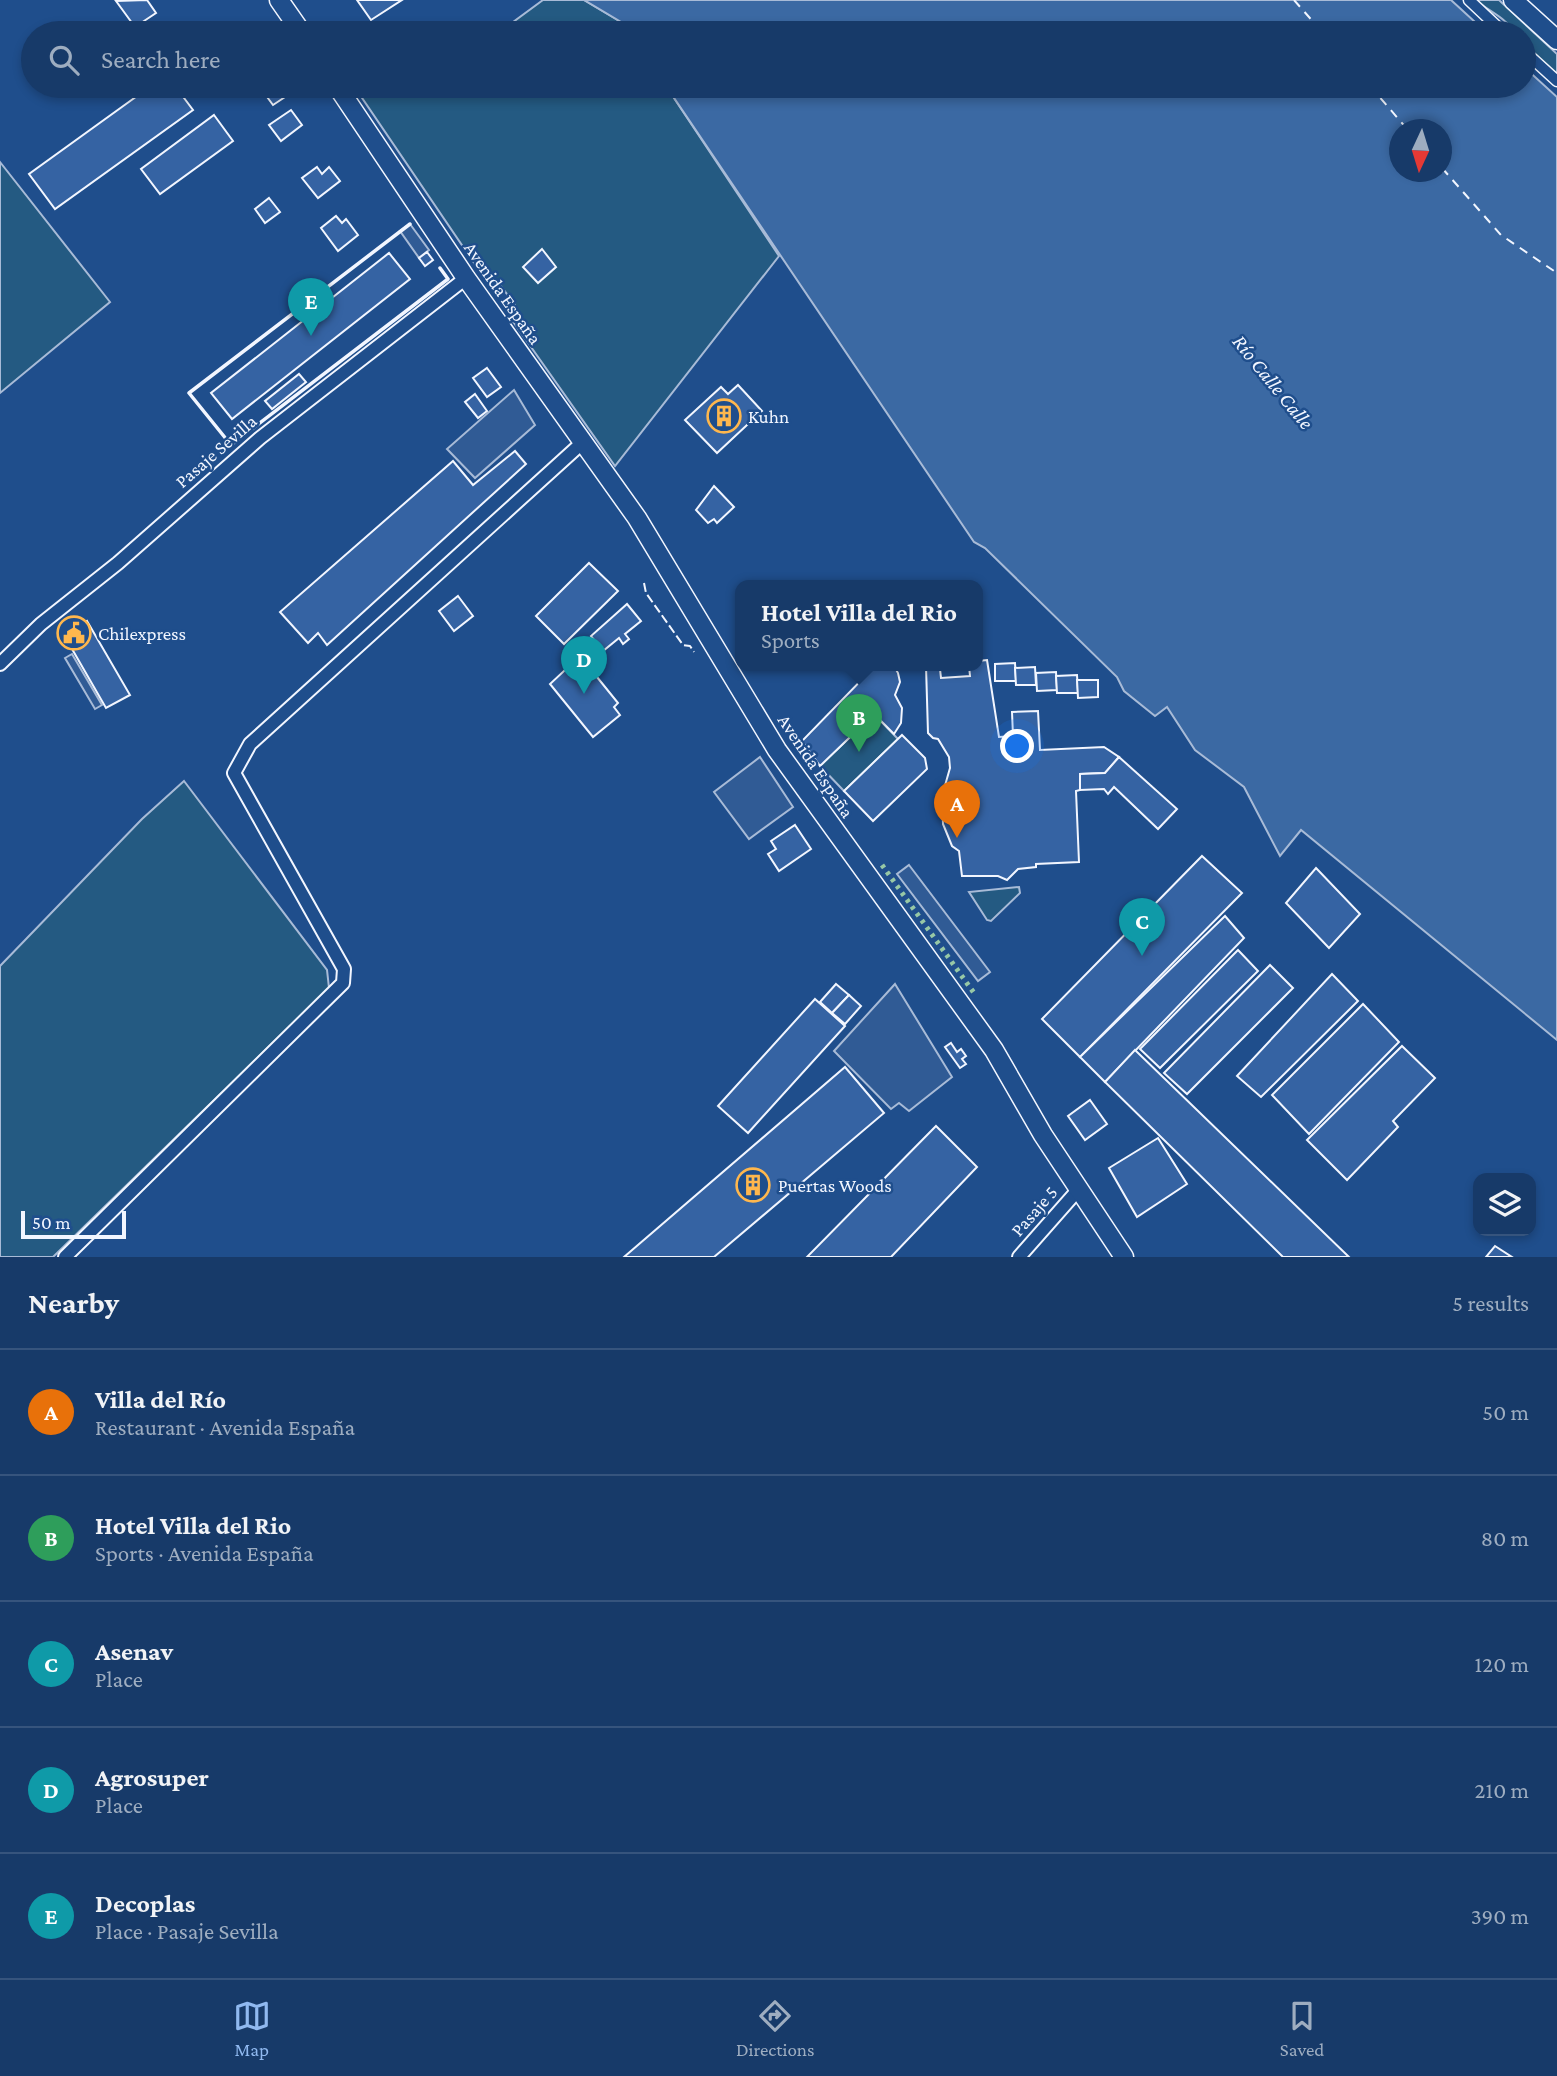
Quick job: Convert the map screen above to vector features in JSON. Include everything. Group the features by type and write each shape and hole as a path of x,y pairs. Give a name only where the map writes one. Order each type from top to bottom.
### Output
{"main road":[{"path":"279,0 294,21"},
{"path":"1513,0 1557,40"},
{"name":"Avenida España","path":"345,98 466,278 636,518 777,750 994,1050 1078,1190 1124,1257"}],"street":[{"path":"1469,0 1491,21"},
{"path":"1536,62 1557,81"},
{"name":"Pasaje Sevilla","path":"0,664 41,624 118,563 260,438 466,278"},
{"path":"65,1257 343,983 344,969 234,773 250,744 582,443"},
{"name":"Pasaje 5","path":"1019,1257 1078,1190"}],"shaded area":[{"path":"543,0 584,0 619,21 514,21"},
{"path":"1476,0 1499,0 1522,21 1502,19"},
{"path":"1536,34 1557,54 1557,75 1536,56"},
{"path":"362,98 674,98 779,256 615,466 512,320 515,305 501,286 489,285"},
{"path":"0,162 110,302 0,393"},
{"path":"410,224 429,250 419,258 400,231"},
{"path":"514,390 535,425 475,478 447,449"},
{"path":"72,654 102,705 95,709 65,658"},
{"path":"874,714 898,739 844,791 820,766"},
{"path":"760,757 793,807 749,839 714,792"},
{"path":"184,781 327,970 329,988 53,1257 0,1257 0,966 142,819"},
{"path":"909,865 990,972 978,981 897,874"},
{"path":"1019,887 1020,893 991,921 987,920 969,892"},
{"path":"895,984 952,1077 909,1111 899,1103 891,1109 834,1051"}],"water":[{"path":"584,0 1451,0 1474,21 619,21"},
{"name":"Río Calle Calle","path":"1536,78 1557,97 1557,1040 1301,830 1280,856 1244,787 1195,750 1167,707 1155,716 1124,691 1117,677 985,548 974,542 674,98 1536,98"}],"building":[{"path":"147,0 156,13 144,21 131,21 116,1"},
{"path":"357,0 402,0 371,20"},
{"path":"134,98 184,98 193,110 55,209 29,174"},
{"path":"268,98 284,98 273,105"},
{"path":"291,110 302,125 281,141 269,125"},
{"path":"214,115 233,141 160,194 141,169"},
{"path":"317,167 322,174 329,167 340,181 318,198 302,178"},
{"path":"269,198 280,212 265,223 255,209"},
{"path":"336,216 342,223 346,219 358,235 338,251 321,228"},
{"path":"542,249 556,267 538,283 523,267"},
{"path":"427,252 433,260 425,266 419,258"},
{"path":"389,253 410,279 232,419 211,393"},
{"path":"487,368 501,387 487,397 473,378"},
{"path":"299,374 306,382 272,409 265,401"},
{"name":"Kuhn","path":"738,385 762,411 717,453 685,420 721,387 728,394"},
{"path":"475,394 487,411 478,418 465,402"},
{"path":"515,451 526,464 327,645 318,633 308,643 280,612 453,461 473,485"},
{"path":"714,486 734,507 717,523 714,519 708,523 696,510"},
{"path":"589,563 618,591 564,644 536,616"},
{"path":"458,596 473,616 454,631 439,611"},
{"path":"627,604 641,621 625,634 629,639 623,644 619,638 603,651 591,636"},
{"path":"87,621 130,695 106,708 64,635"},
{"path":"580,656 618,703 614,707 620,715 593,737 550,684"},
{"path":"983,660 987,660 999,737 1013,736 1012,712 1038,711 1040,750 1104,747 1119,757 1105,773 1080,774 1080,790 1076,791 1079,862 1036,864 1036,867 1018,869 1007,880 998,876 962,876 959,851 952,846 943,824 942,796 950,768 949,757 938,739 928,733 926,671 940,671 941,678 970,676 970,671 983,671"},
{"path":"1015,663 1016,681 995,681 995,664"},
{"path":"1035,667 1036,685 1016,685 1015,668"},
{"path":"870,671 897,671 900,682 895,695 902,708 901,723 894,734 874,714 820,766 802,741"},
{"path":"1056,672 1057,690 1037,691 1036,673"},
{"path":"1077,675 1078,693 1057,693 1056,676"},
{"path":"1077,680 1098,680 1098,697 1078,698"},
{"path":"902,735 925,758 927,769 873,821 844,791"},
{"path":"1119,757 1177,809 1158,829 1114,787 1108,794 1104,789 1080,790 1080,774 1105,773"},
{"path":"795,825 811,849 779,871 768,854 776,849 771,841"},
{"path":"1202,856 1242,893 1080,1057 1042,1019"},
{"path":"1316,868 1360,914 1329,948 1286,903"},
{"path":"1225,916 1244,938 1105,1082 1080,1057"},
{"path":"1238,950 1258,971 1160,1068 1140,1049"},
{"path":"1270,965 1293,988 1187,1094 1164,1073"},
{"path":"1332,974 1358,1001 1261,1097 1237,1076"},
{"path":"836,984 849,995 832,1013 820,1002"},
{"path":"849,995 861,1006 845,1024 832,1013"},
{"path":"815,999 845,1026 748,1133 718,1106"},
{"path":"1363,1004 1399,1042 1309,1134 1272,1095"},
{"path":"951,1043 957,1052 961,1049 966,1056 962,1059 966,1064 960,1068 945,1047"},
{"path":"1402,1046 1435,1078 1393,1121 1398,1127 1347,1180 1307,1140"},
{"path":"1135,1050 1349,1257 1283,1257 1105,1082"},
{"name":"Puertas Woods","path":"845,1067 884,1113 714,1257 624,1257"},
{"path":"1090,1100 1107,1124 1085,1140 1068,1116"},
{"path":"936,1126 977,1167 891,1257 807,1257"},
{"path":"1158,1138 1187,1184 1137,1217 1109,1168"},
{"path":"1495,1246 1512,1257 1486,1257"}],"ferry route":[{"path":"1294,0 1312,21"},
{"path":"1380,98 1398,119"},
{"path":"1452,179 1501,235 1557,273"}],"hedge":[{"path":"882,865 974,993"}],"fence":[{"path":"644,583 646,593 683,645 690,646 694,652"}],"wall":[{"path":"410,224 189,393 231,445 448,279 440,268"}],"place":[{"name":"Decoplas","path":"311,336"},
{"name":"Kuhn","path":"724,416"},
{"name":"Chilexpress","path":"74,633"},
{"name":"Agrosuper","path":"584,694"},
{"name":"Hotel Villa del Rio","path":"859,752"},
{"name":"Villa del Río","path":"957,838"},
{"name":"Asenav","path":"1142,956"},
{"name":"Puertas Woods","path":"753,1185"}]}
